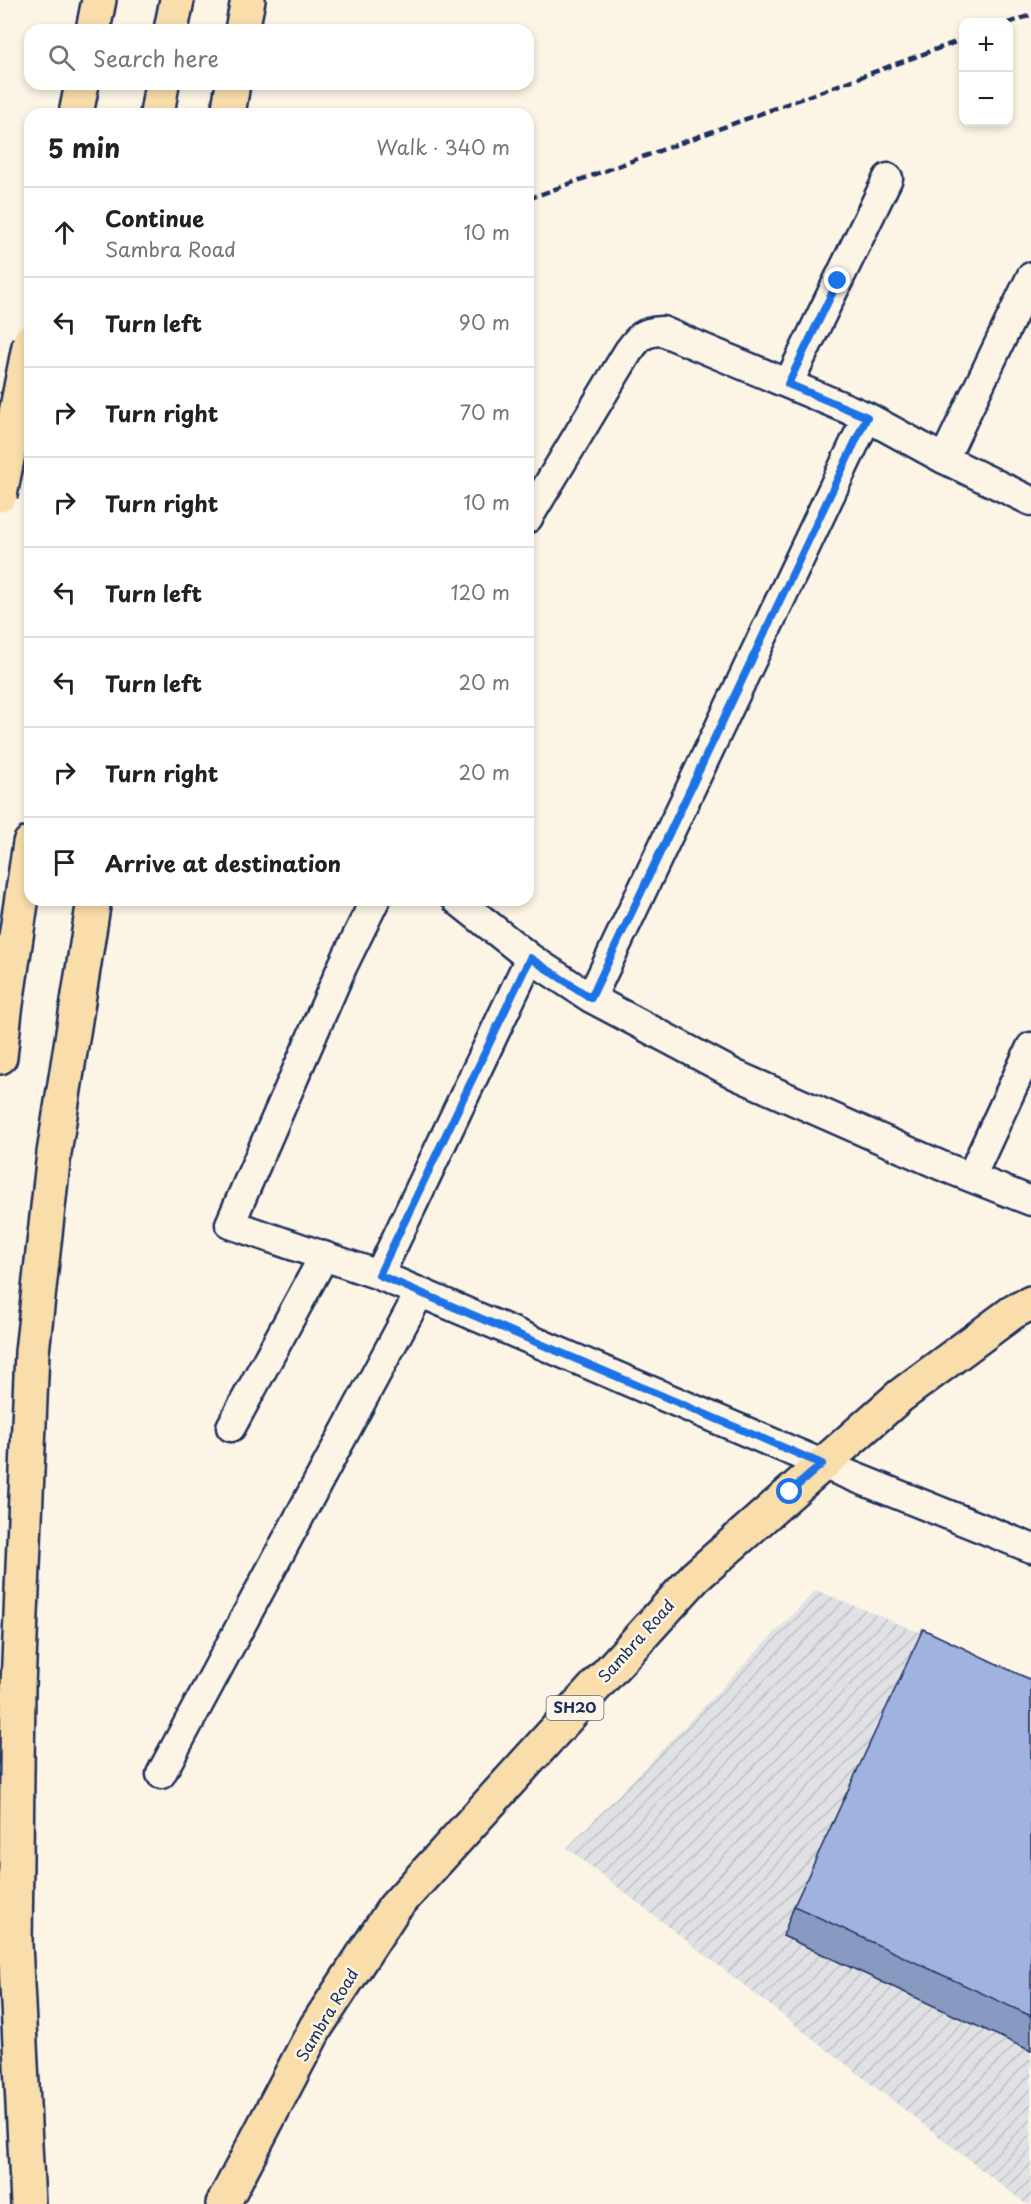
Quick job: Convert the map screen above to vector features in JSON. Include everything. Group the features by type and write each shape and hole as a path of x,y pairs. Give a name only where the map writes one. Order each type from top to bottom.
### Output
{"main road":[{"path":"94,24 99,0"},
{"path":"172,24 177,0"},
{"path":"244,24 248,0"},
{"path":"77,108 81,90"},
{"path":"158,108 161,90"},
{"path":"229,108 232,90"},
{"path":"0,495 24,372"},
{"path":"0,1057 24,883"},
{"path":"28,2204 15,1944 18,1686 32,1352 54,1153 93,906"},
{"name":"Sambra Road","path":"223,2204 316,2027 394,1908 694,1577 900,1396 1013,1312 1031,1303"}],"street":[{"path":"788,384 888,178"},
{"path":"944,459 1031,278"},
{"path":"534,508 628,352 647,331 662,331 867,417 944,459 1031,501"},
{"path":"591,998 867,417"},
{"path":"372,906 343,965 230,1224 379,1275 822,1464 1031,1548"},
{"path":"465,906 530,958 591,998 736,1075 942,1166 1031,1202"},
{"path":"379,1275 530,958"},
{"path":"971,1177 1031,1047"},
{"path":"231,1427 324,1256"},
{"path":"161,1774 420,1293"}],"shaded area":[{"path":"816,1590 1031,1678 1031,2204 1026,2204 567,1848"}],"building":[{"path":"923,1629 1031,1680 1031,2016 794,1906"}],"railway":[{"path":"1013,21 1031,15"},
{"path":"534,197 959,41"},
{"path":"0,394 24,385"}],"route":[{"path":"790,1492 822,1464 379,1275 530,958 591,998 867,417 788,384 838,281"}]}
